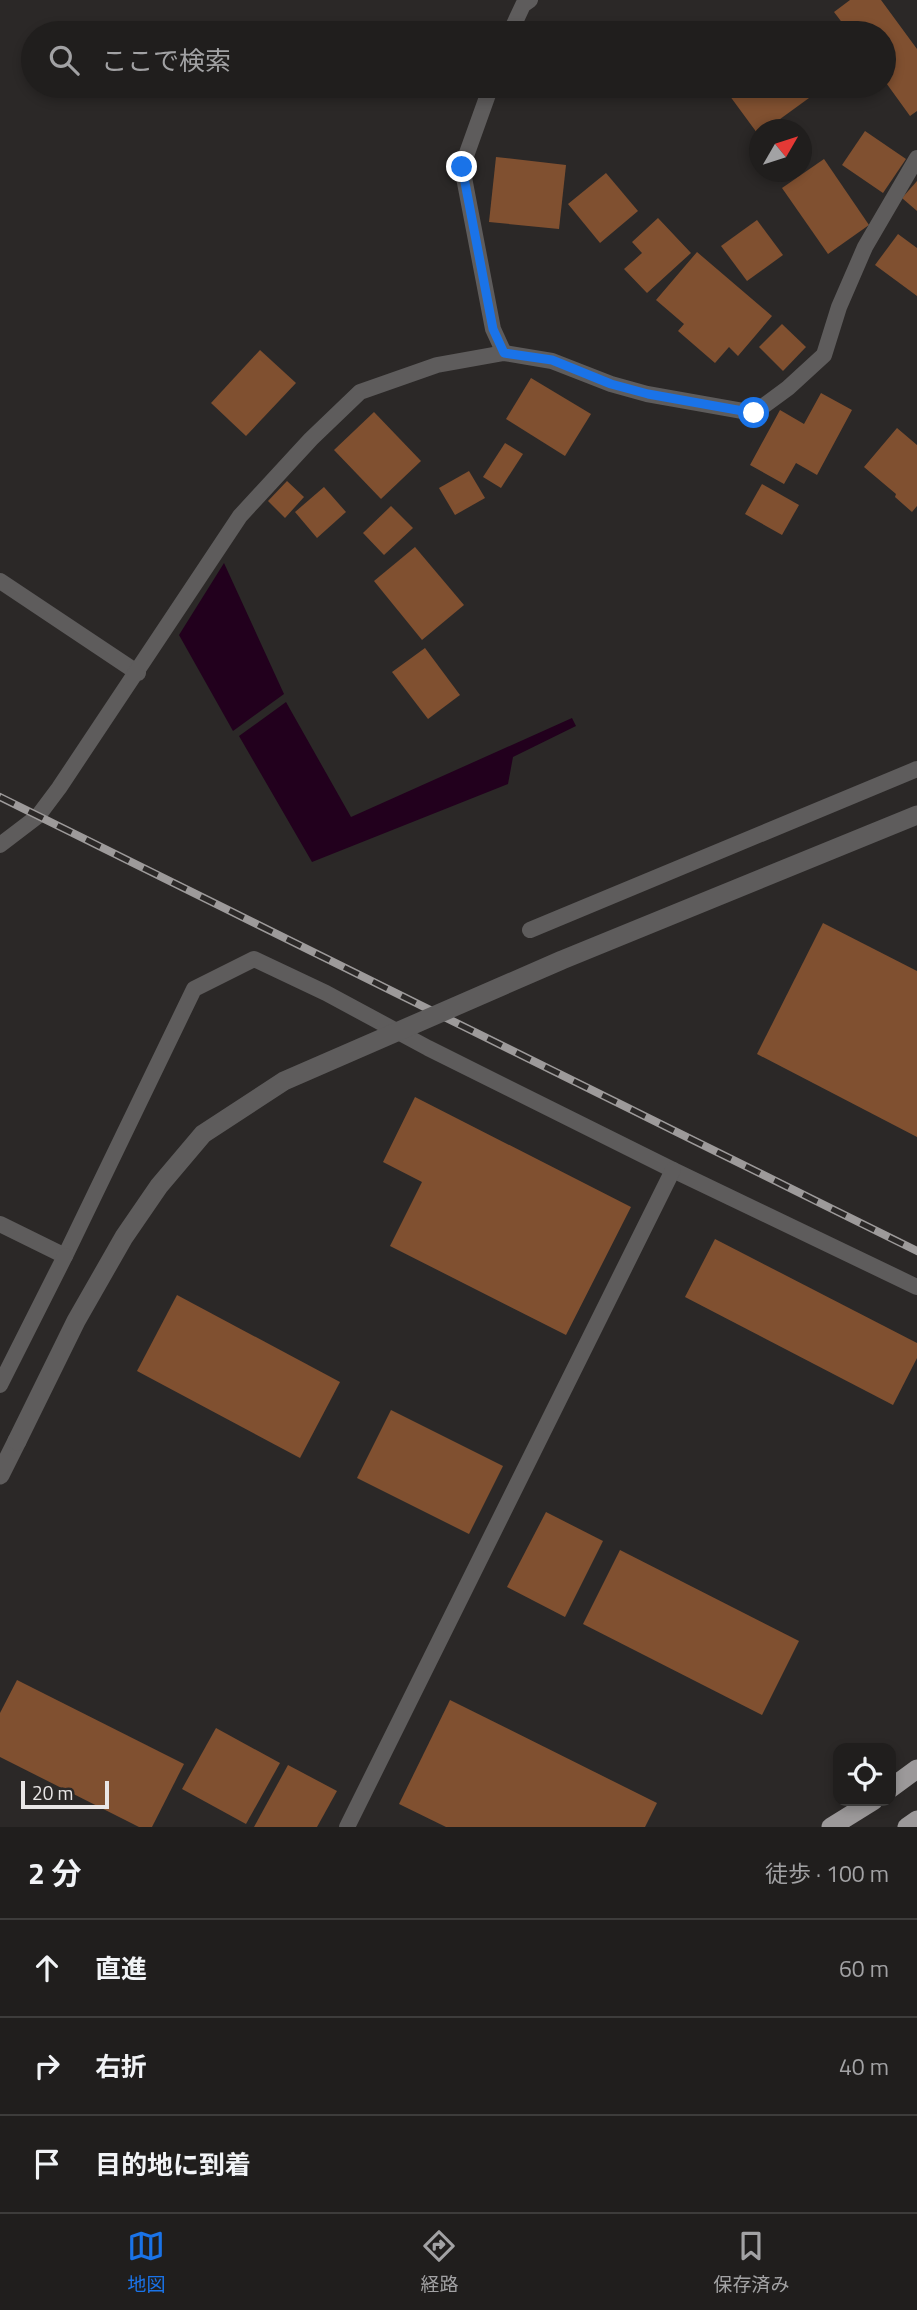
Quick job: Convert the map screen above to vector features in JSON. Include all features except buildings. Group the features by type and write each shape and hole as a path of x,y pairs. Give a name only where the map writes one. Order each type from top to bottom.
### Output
{"highway":[{"path":"896,1784 917,1769"},
{"path":"831,1827 865,1806"},
{"path":"907,1827 917,1821"}],"street":[{"path":"0,1475 76,1321 124,1237 159,1186 203,1135 284,1081 562,960 917,815"}],"lane":[{"path":"516,21 523,5 530,0"},
{"path":"487,98 462,167 493,329 504,353"},
{"path":"0,845 38,816 138,673 240,516 311,439 360,392 437,365 504,353 552,360 611,384 648,394 754,413 788,388 824,355 839,307 865,247 917,158"},
{"path":"0,581 138,673"},
{"path":"530,930 917,769"},
{"path":"0,1385 194,989 254,959 673,1170 917,1287"},
{"path":"347,1827 673,1170"},
{"path":"0,1224 65,1256"}],"shaded area":[{"path":"224,563 284,694 233,731 179,635"},
{"path":"286,702 351,817 572,718 576,726 513,757 508,784 312,862 239,736"}],"railway":[{"path":"0,797 917,1251"}],"route":[{"path":"462,167 493,329 504,353 552,360 611,384 648,394 754,413"}]}
